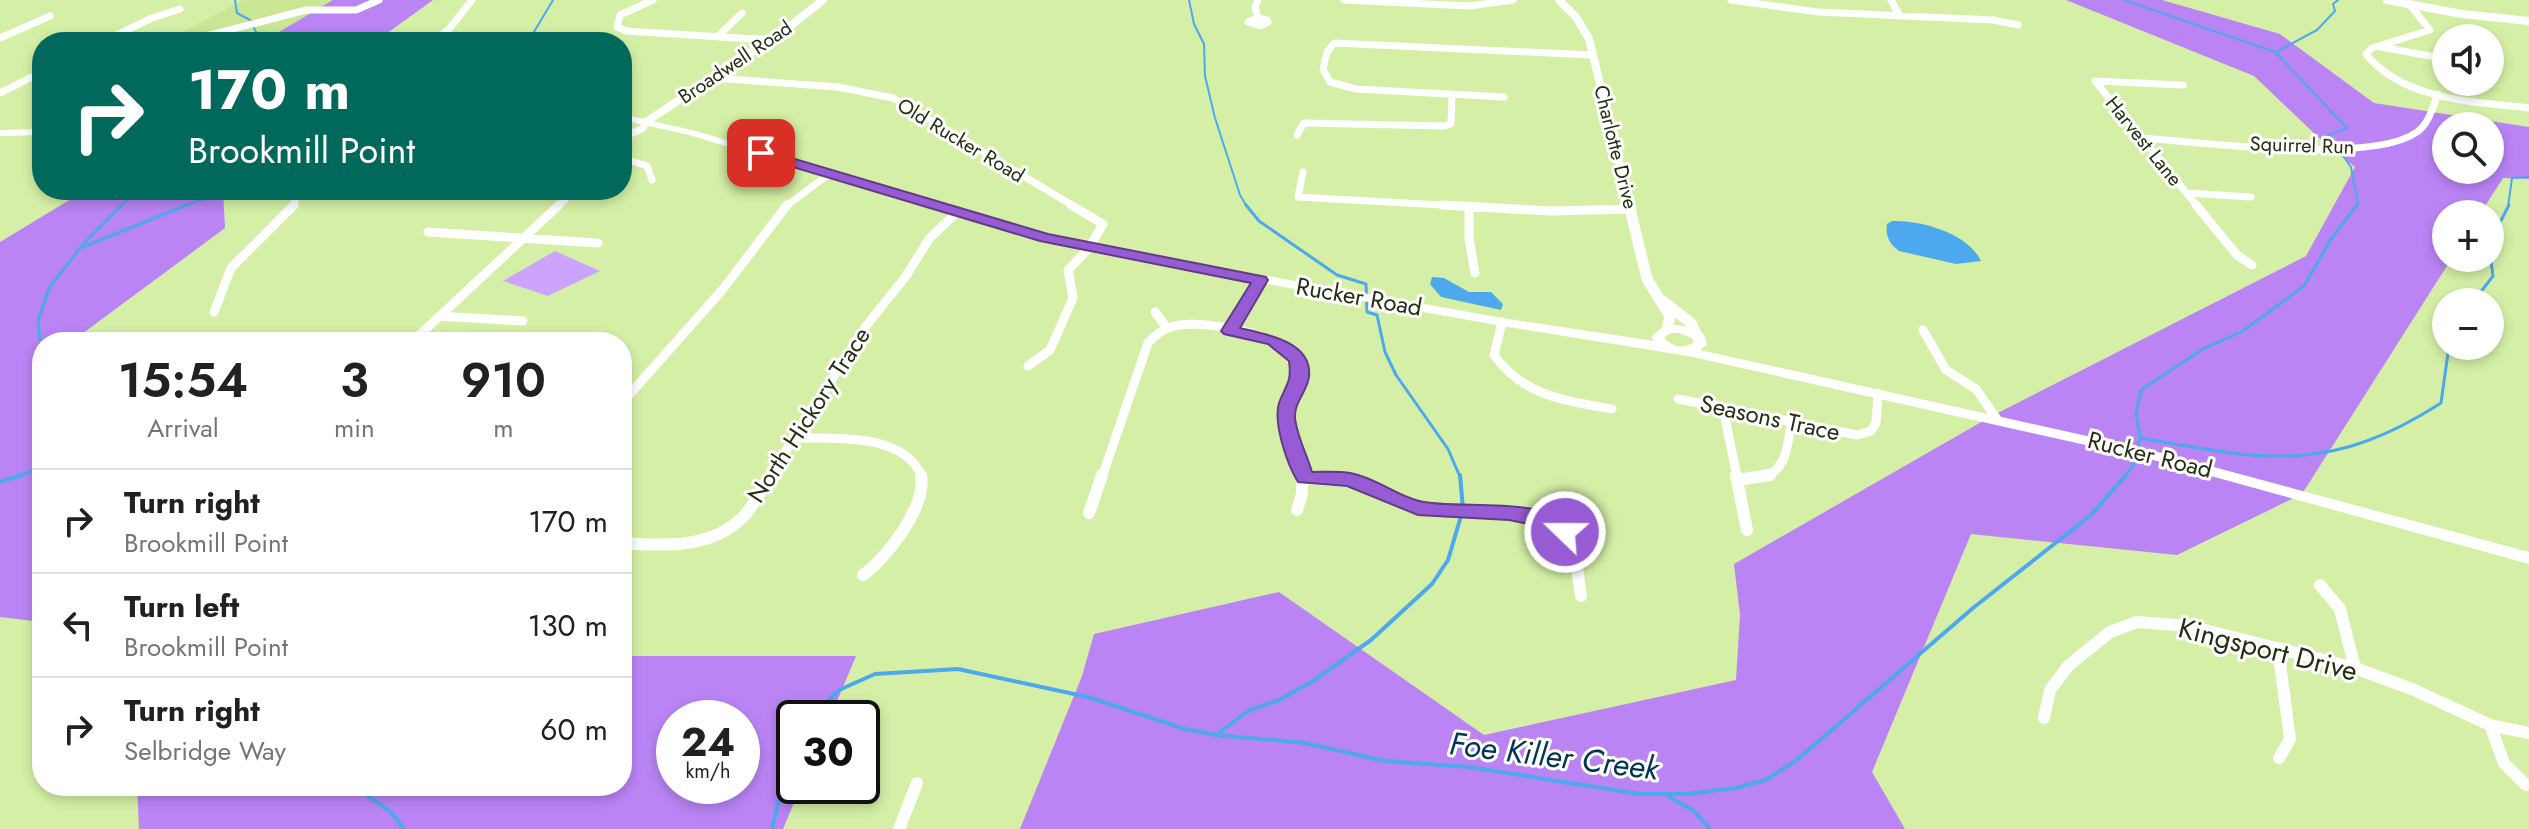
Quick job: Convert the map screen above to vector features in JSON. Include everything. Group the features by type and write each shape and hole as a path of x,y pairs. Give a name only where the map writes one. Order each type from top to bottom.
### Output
{"main road":[{"name":"Rucker Road","path":"632,119 692,133 956,213 1089,248 1689,352 2154,456 2529,558"},
{"path":"0,133 32,132"},
{"name":"Rucker Road","path":"1588,335 1627,336 1681,329 1722,353 1766,369"},
{"path":"1664,330 1657,337 1665,347"},
{"path":"1689,352 1698,349 1698,338"}],"street":[{"path":"221,32 306,10 356,10 379,0"},
{"path":"445,32 472,0"},
{"path":"653,0 620,15 617,27 626,31 770,40"},
{"name":"Broadwell Road","path":"646,122 770,40 823,0"},
{"path":"1258,0 1255,7 1258,18"},
{"path":"1344,0 1469,6 1513,0"},
{"name":"Charlotte Drive","path":"1559,0 1584,28 1632,209 1647,279 1670,316 1664,330"},
{"path":"1731,0 1790,10 1993,20 2018,25"},
{"path":"1891,0 1900,16"},
{"path":"2387,0 2529,21"},
{"path":"2410,5 2430,30 2411,39 2376,46 2366,54 2370,62 2407,84 2432,92"},
{"path":"123,32 180,9"},
{"path":"717,37 742,13"},
{"path":"0,38 50,16"},
{"path":"1504,97 1339,86 1324,75 1327,52 1334,43 1371,43 1592,55"},
{"path":"2376,46 2432,56"},
{"path":"0,93 32,77"},
{"name":"Old Rucker Road","path":"714,78 838,87 893,98 1103,224 1089,248"},
{"name":"Harvest Lane","path":"2183,85 2095,81 2237,255 2252,265"},
{"path":"1297,135 1304,123 1444,126 1451,124 1452,94"},
{"name":"Squirrel Run","path":"2142,138 2365,147 2391,142 2416,132 2427,118 2437,96"},
{"path":"2451,96 2529,108"},
{"path":"632,132 643,128 646,122"},
{"path":"632,161 648,166 652,171 652,180"},
{"path":"1303,172 1298,197 1551,211 1632,209"},
{"path":"632,392 723,289 786,206 829,174"},
{"path":"2188,193 2251,197"},
{"path":"214,312 231,268 296,200"},
{"path":"422,332 564,200"},
{"path":"1469,208 1469,239 1475,273"},
{"name":"North Hickory Trace","path":"632,544 682,546 726,531 744,516 866,326 906,276 929,239 956,213"},
{"path":"428,232 598,243"},
{"path":"1028,366 1050,350 1073,298 1068,270 1089,248"},
{"path":"1230,331 1260,280"},
{"name":"Charlotte Drive","path":"1661,299 1691,323 1698,338"},
{"path":"1155,312 1167,328"},
{"path":"439,316 523,321"},
{"path":"1502,322 1494,355 1502,369 1516,382 1536,393 1560,400 1612,409"},
{"path":"1089,513 1148,343 1167,328 1192,325 1273,341 1297,360 1300,378 1288,404 1286,418 1305,478 1297,510"},
{"path":"1923,330 1946,370 1976,389 1997,419"},
{"name":"Seasons Trace","path":"1678,399 1857,435 1871,431 1876,423 1878,393"},
{"path":"1723,408 1747,530"},
{"path":"1737,480 1758,480 1777,473 1786,460 1791,423"},
{"path":"795,438 887,446 906,454 919,466 923,478 921,491 894,547 881,563 863,575"},
{"path":"1305,478 1349,479 1418,508 1496,512 1544,520 1565,532 1572,540 1576,549 1581,596"},
{"path":"2320,585 2340,609 2355,668"},
{"name":"Kingsport Drive","path":"2044,718 2050,690 2069,665 2110,632 2137,622 2189,626 2355,668 2412,689 2490,725 2529,733"},
{"path":"2278,649 2290,739 2279,758"},
{"path":"2490,725 2504,763 2526,785"},
{"path":"899,829 917,783"}],"shaded area":[{"path":"244,0 333,0 279,32 182,32"},
{"path":"333,0 433,0 389,32 279,32"},
{"path":"2066,0 2162,0 2280,34 2374,103 2432,112 2432,184 2499,184 2489,200 2432,200 2432,272 2443,272 2302,494 2177,555 1971,534 1872,772 1905,829 1020,829 1082,676 1094,634 1279,592 1484,735 1736,680 1740,615 1734,564 1990,417 2306,256 2355,167 2318,137 2254,76"},
{"path":"2504,123 2529,127 2529,179 2504,178"},
{"path":"69,200 224,200 225,228 85,332 32,332 32,621 0,617 0,242"},
{"path":"555,251 600,271 548,296 503,281"},
{"path":"632,656 856,656 838,700 776,700 776,804 793,804 783,829 139,829 137,796 632,796"}],"water":[{"path":"1892,221 1942,230 1966,243 1981,261 1956,264 1899,251 1888,236 1887,224"},
{"path":"1432,277 1444,278 1469,292 1491,292 1503,304 1501,310 1441,297 1430,284"}],"waterway":[{"path":"235,0 237,13 250,20"},
{"path":"534,32 553,0"},
{"path":"1189,0 1194,24 1204,44 1205,76 1215,118 1240,195 1247,207"},
{"path":"2124,0 2275,52 2347,128 2323,137 2329,143"},
{"path":"2276,52 2317,30 2335,11 2333,4 2338,0"},
{"path":"254,28 256,32"},
{"path":"2341,153 2351,167 2356,207"},
{"name":"Foe Killer Creek","path":"2508,207 2512,178 2529,177"},
{"path":"39,332 38,321 49,288 84,243 127,200"},
{"path":"181,207 202,200"},
{"path":"83,247 187,205"},
{"path":"1246,205 1259,221 1337,275 1366,284 1367,312 1377,315 1385,352 1396,375 1448,449 1460,477"},
{"path":"2140,437 2136,413 2141,390 2203,349 2243,331 2304,286 2331,239 2357,205"},
{"name":"Foe Killer Creek","path":"2504,215 2508,207"},
{"name":"Foe Killer Creek","path":"2484,288 2492,272"},
{"name":"Foe Killer Creek","path":"2124,477 2133,466 2140,438 2260,456 2329,452 2364,442 2401,426 2441,403 2447,360"},
{"path":"19,476 32,471"},
{"path":"1460,475 1463,509"},
{"name":"Foe Killer Creek","path":"1216,735 1305,743 1384,761 1469,767 1640,794 1687,794 1736,788 1766,780 1798,759 1973,608 2091,515 2126,475"},
{"path":"0,482 19,476"},
{"path":"1216,735 1248,711 1279,700 1313,681 1371,640 1432,584 1448,560 1461,516"},
{"name":"Foe Killer Creek","path":"829,700 839,690 875,674 958,669 1088,697 1185,729 1216,735"},
{"path":"368,796 391,812 404,829"},
{"path":"1668,796 1694,811 1710,829"},
{"name":"Foe Killer Creek","path":"772,829 778,804"}],"route":[{"path":"761,153 1045,238 1260,280 1230,331 1273,341 1297,360 1300,378 1288,404 1286,418 1305,478 1349,479 1418,508 1509,513 1544,520 1565,532"}]}
